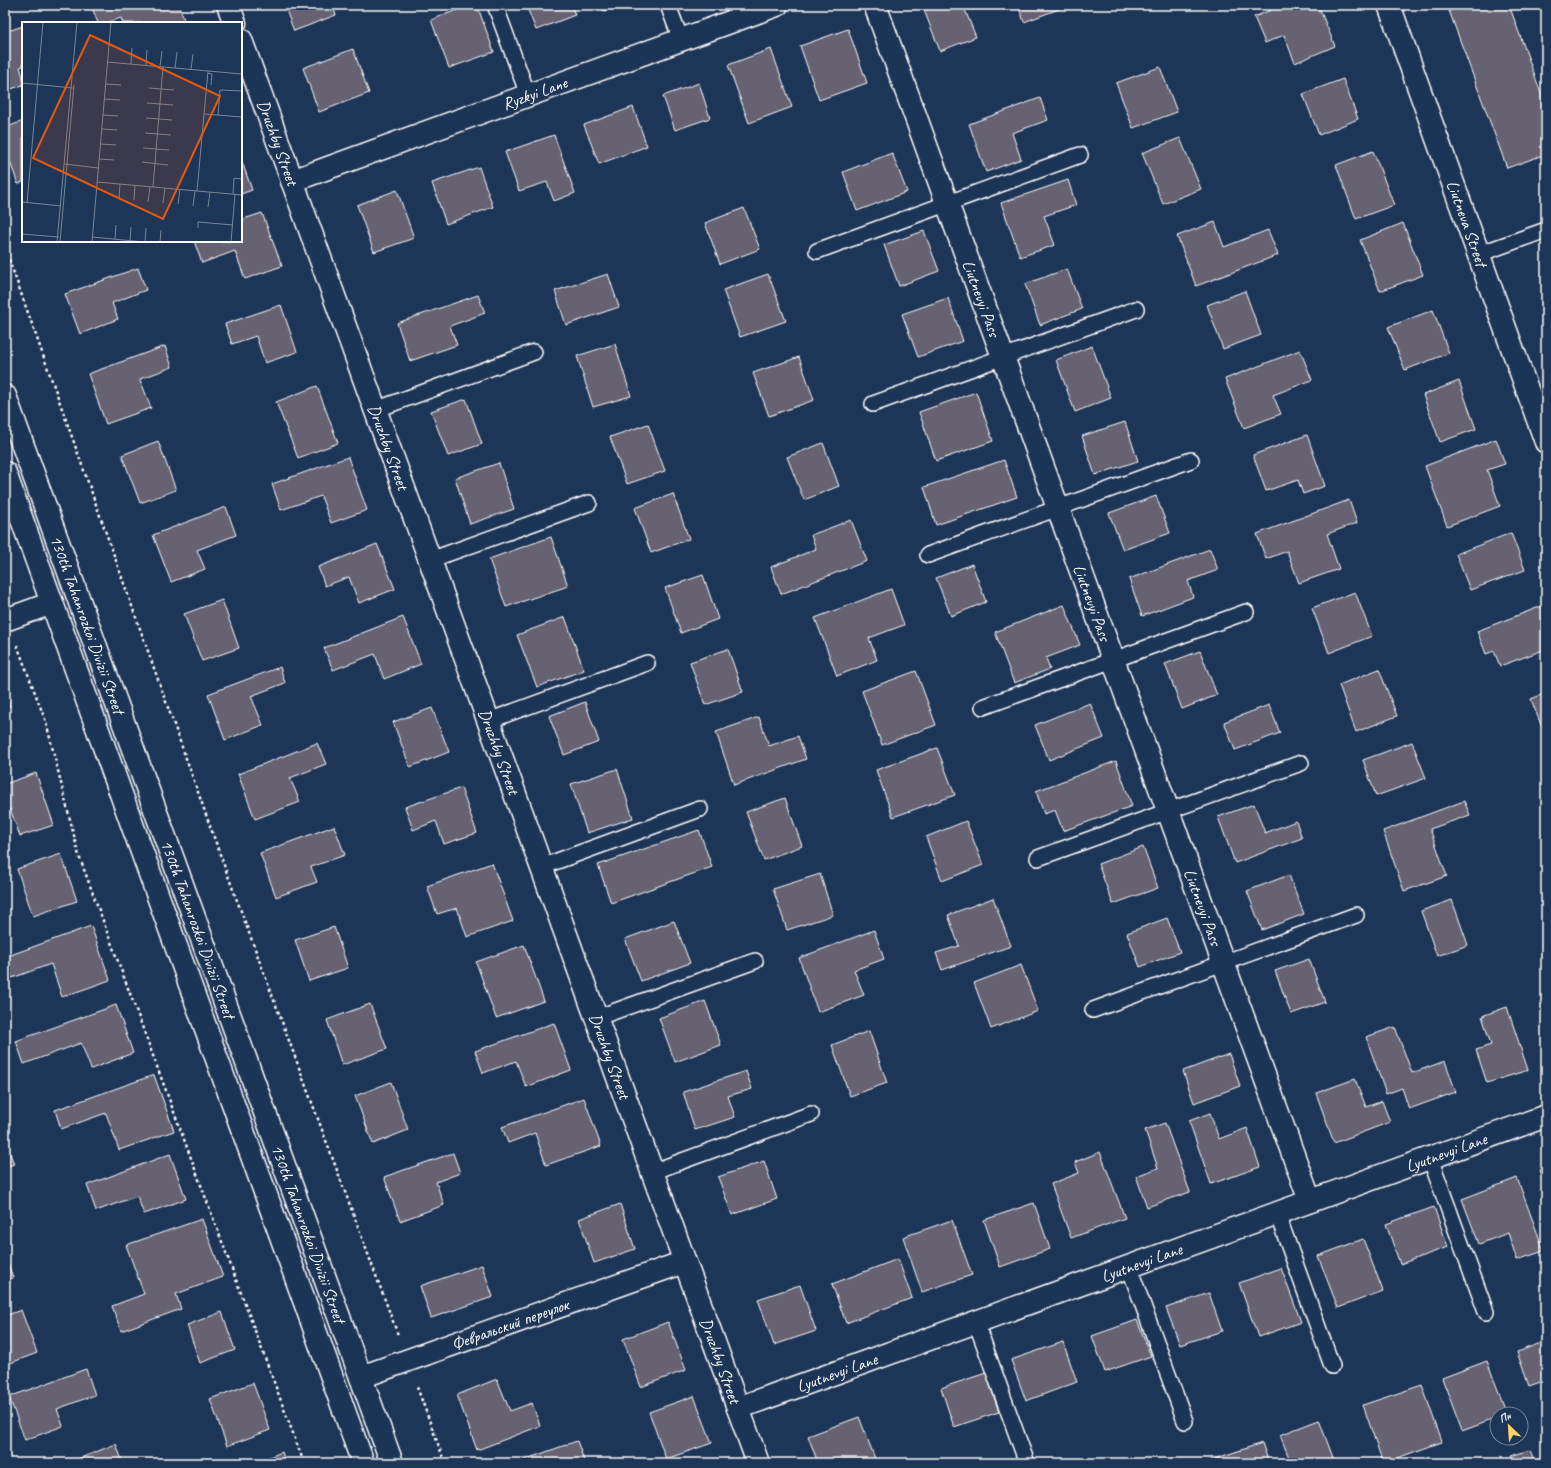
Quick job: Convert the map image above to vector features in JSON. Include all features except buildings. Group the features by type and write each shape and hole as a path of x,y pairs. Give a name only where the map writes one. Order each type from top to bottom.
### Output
{"street":[{"path":"228,5 235,22"},
{"name":"Ryzkyi Lane","path":"292,181 777,5"},
{"name":"Liutnevyi Pass","path":"875,5 1310,1201"},
{"name":"Liutneva Street","path":"1389,5 1546,442"},
{"name":"Druzhby Street","path":"242,43 758,1463"},
{"name":"130th Tahanrozkoi Divizii Street","path":"5,396 392,1463"},
{"name":"130th Tahanrozkoi Divizii Street","path":"5,473 363,1463"},
{"path":"6,619 77,594"},
{"name":"Lyutnevyi Lane","path":"738,1408 1546,1116"},
{"name":"Февральский переулок","path":"335,1386 684,1262"}],"lane":[{"path":"495,5 528,96"},
{"path":"668,5 681,40"},
{"path":"817,251 1080,155"},
{"path":"1479,254 1546,230"},
{"path":"873,404 1136,309"},
{"path":"376,410 534,352"},
{"path":"928,555 1191,460"},
{"path":"430,560 589,503"},
{"path":"983,707 1246,612"},
{"path":"488,721 647,663"},
{"path":"1038,858 1301,763"},
{"path":"541,866 700,809"},
{"path":"1093,1010 1356,915"},
{"path":"596,1018 755,961"},
{"path":"652,1172 811,1114"},
{"path":"1430,1158 1486,1312"},
{"path":"1277,1213 1332,1366"},
{"path":"1129,1267 1185,1421"},
{"path":"976,1322 1027,1463"}],"path":[{"path":"5,248 221,857 445,1463"},
{"path":"6,619 46,722 80,856 304,1463"}]}
